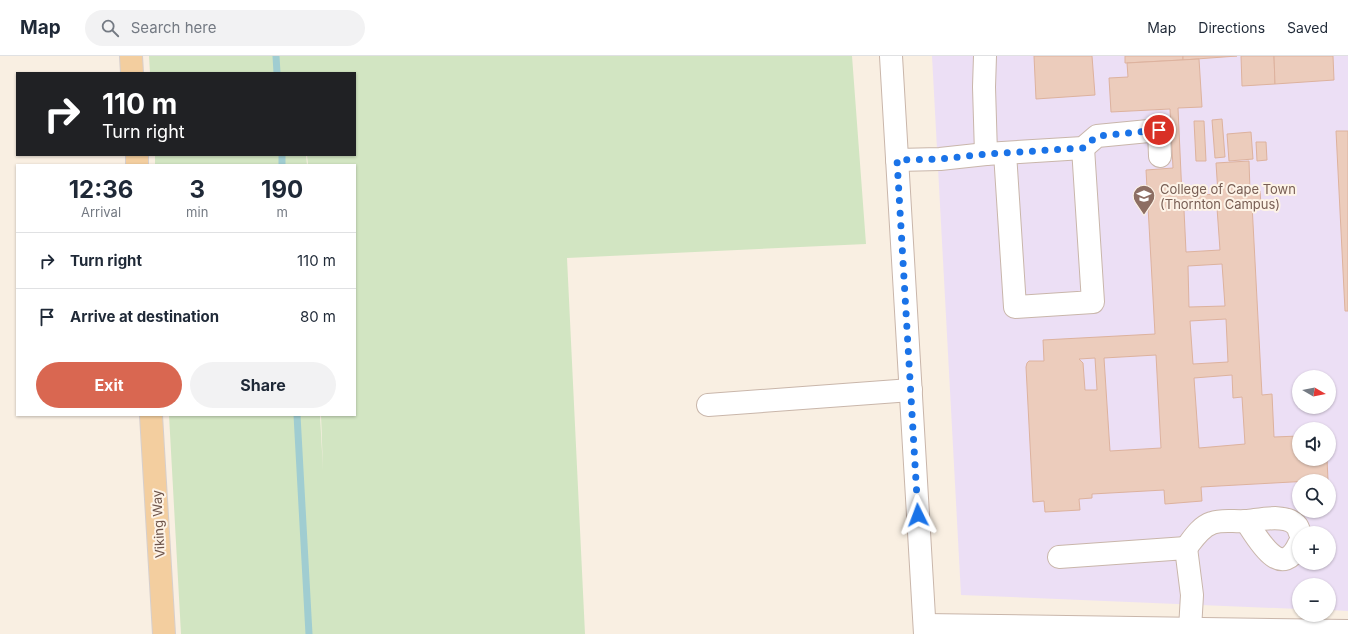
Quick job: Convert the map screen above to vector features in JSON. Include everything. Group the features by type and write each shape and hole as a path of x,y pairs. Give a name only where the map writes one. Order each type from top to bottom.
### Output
{"main road":[{"path":"131,56 132,72"},
{"name":"Viking Way","path":"151,416 164,634"}],"street":[{"path":"891,56 925,629 1190,629 1348,631"},
{"path":"985,56 984,87 995,153 1015,307 1093,302 1083,148"},
{"path":"897,160 940,159 995,153 1083,148 1097,136 1159,130 1160,156"},
{"path":"708,405 911,390"},
{"path":"1190,629 1192,595 1186,548 1201,529 1212,523 1226,520 1246,521 1263,518 1286,519 1296,526"},
{"path":"1246,521 1264,548 1272,556 1280,559 1289,558 1292,556"},
{"path":"1059,557 1186,548"}],"shaded area":[{"name":"College of Cape Town (Thornton Campus)","path":"932,56 1348,56 1348,611 1336,610 1336,578 1292,578 1292,609 961,595"}],"green space":[{"path":"149,56 852,56 866,244 567,258 585,634 181,634 169,416 320,416 323,470 321,416 356,416 356,164 308,164 307,156 356,156 356,72 150,72"},
{"path":"155,156 306,156 307,164 155,164"}],"building":[{"path":"1034,56 1092,56 1095,95 1036,99"},
{"path":"1125,56 1183,56 1183,60 1125,63"},
{"path":"1183,56 1237,56 1183,60"},
{"path":"1241,56 1274,56 1275,84 1242,86"},
{"path":"1274,56 1333,56 1334,80 1275,84"},
{"path":"1199,59 1202,107 1178,108 1182,196 1218,194 1216,163 1249,161 1250,191 1260,191 1261,204 1252,204 1262,395 1272,394 1274,437 1292,436 1292,466 1327,466 1328,474 1292,474 1292,482 1201,487 1202,501 1165,504 1164,490 1092,494 1092,498 1079,499 1080,510 1045,512 1044,501 1033,502 1026,367 1029,361 1044,361 1043,340 1155,334 1146,170 1173,168 1170,109 1111,112 1109,78 1128,77 1127,63","holes":["1217,208 1220,250 1186,252 1184,210","1222,264 1225,306 1189,307 1188,266","1226,319 1228,362 1193,364 1190,321","1156,355 1161,448 1110,451 1104,358","1095,358 1097,390 1085,390 1083,363 1079,359","1232,375 1233,398 1242,397 1245,444 1199,448 1194,378"]},
{"path":"1222,119 1225,157 1215,158 1212,120"},
{"path":"1194,121 1204,121 1206,161 1196,161"},
{"path":"1336,131 1348,131 1348,311 1345,311"},
{"path":"1251,132 1253,159 1229,161 1227,134"},
{"path":"1256,142 1266,142 1267,160 1257,161"}],"waterway":[{"path":"276,56 277,72"},
{"path":"282,156 282,164"},
{"path":"297,416 309,634"}],"place":[{"name":"College of Cape Town (Thornton Campus)","path":"1144,216"}],"route":[{"path":"918,515 897,160 940,159 986,154 1083,148 1097,136 1159,130"}]}
